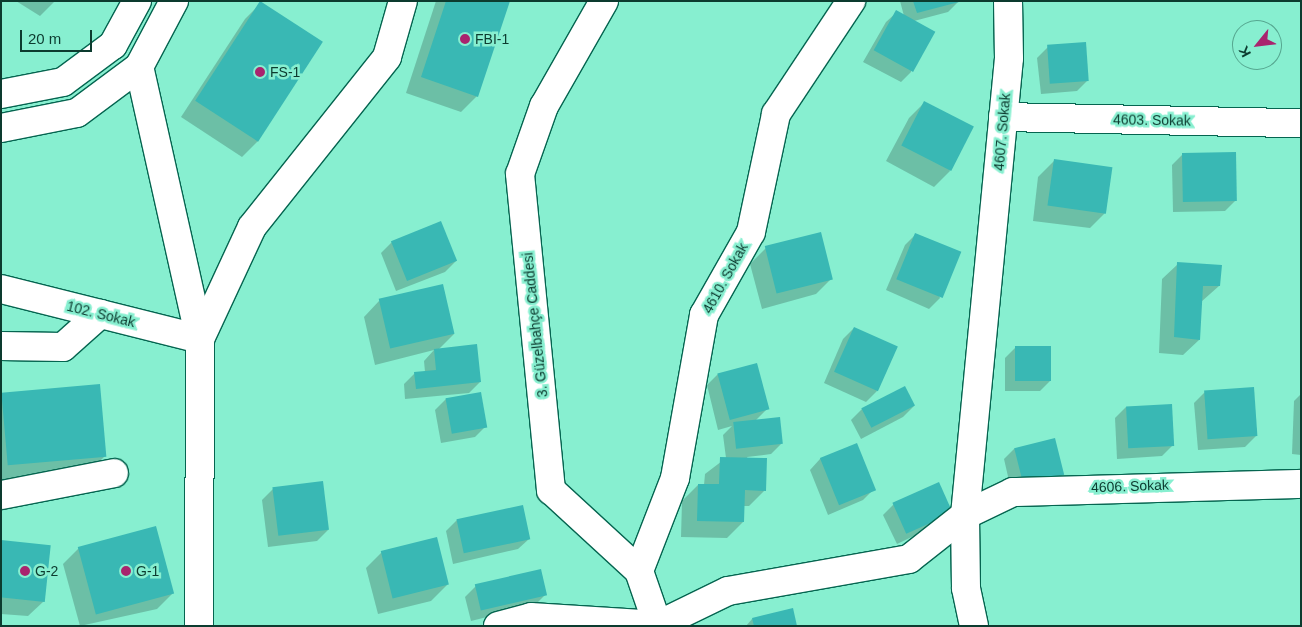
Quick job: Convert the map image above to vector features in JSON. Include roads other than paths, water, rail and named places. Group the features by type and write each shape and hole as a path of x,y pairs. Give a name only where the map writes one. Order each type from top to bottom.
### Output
{"street":[{"path":"1,94 63,82 114,45 137,1"},
{"path":"1,128 77,113 139,67 174,1"},
{"path":"200,339 252,227 387,57 403,1"},
{"name":"3. Güzelbahçe Caddesi","path":"604,1 544,106 520,174 551,490 639,571 658,626"},
{"name":"4610. Sokak","path":"639,571 675,478 704,314 750,232 776,114 851,1"},
{"name":"4607. Sokak","path":"965,515 1003,117 1008,1"},
{"path":"139,67 200,339 199,626"},
{"name":"4603. Sokak","path":"1003,117 1301,123"},
{"name":"102. Sokak","path":"1,289 200,339"},
{"path":"1,346 63,347 100,314"},
{"path":"1,495 114,473"},
{"name":"4606. Sokak","path":"658,626 728,590 909,559 965,515 1013,492 1301,484"},
{"path":"965,515 966,588 974,626"},
{"path":"498,626 531,617 658,626"}],"place":[{"name":"FBI-1","path":"465,39"},
{"name":"FS-1","path":"260,72"},
{"name":"G-2","path":"25,571"},
{"name":"G-1","path":"126,571"}]}
